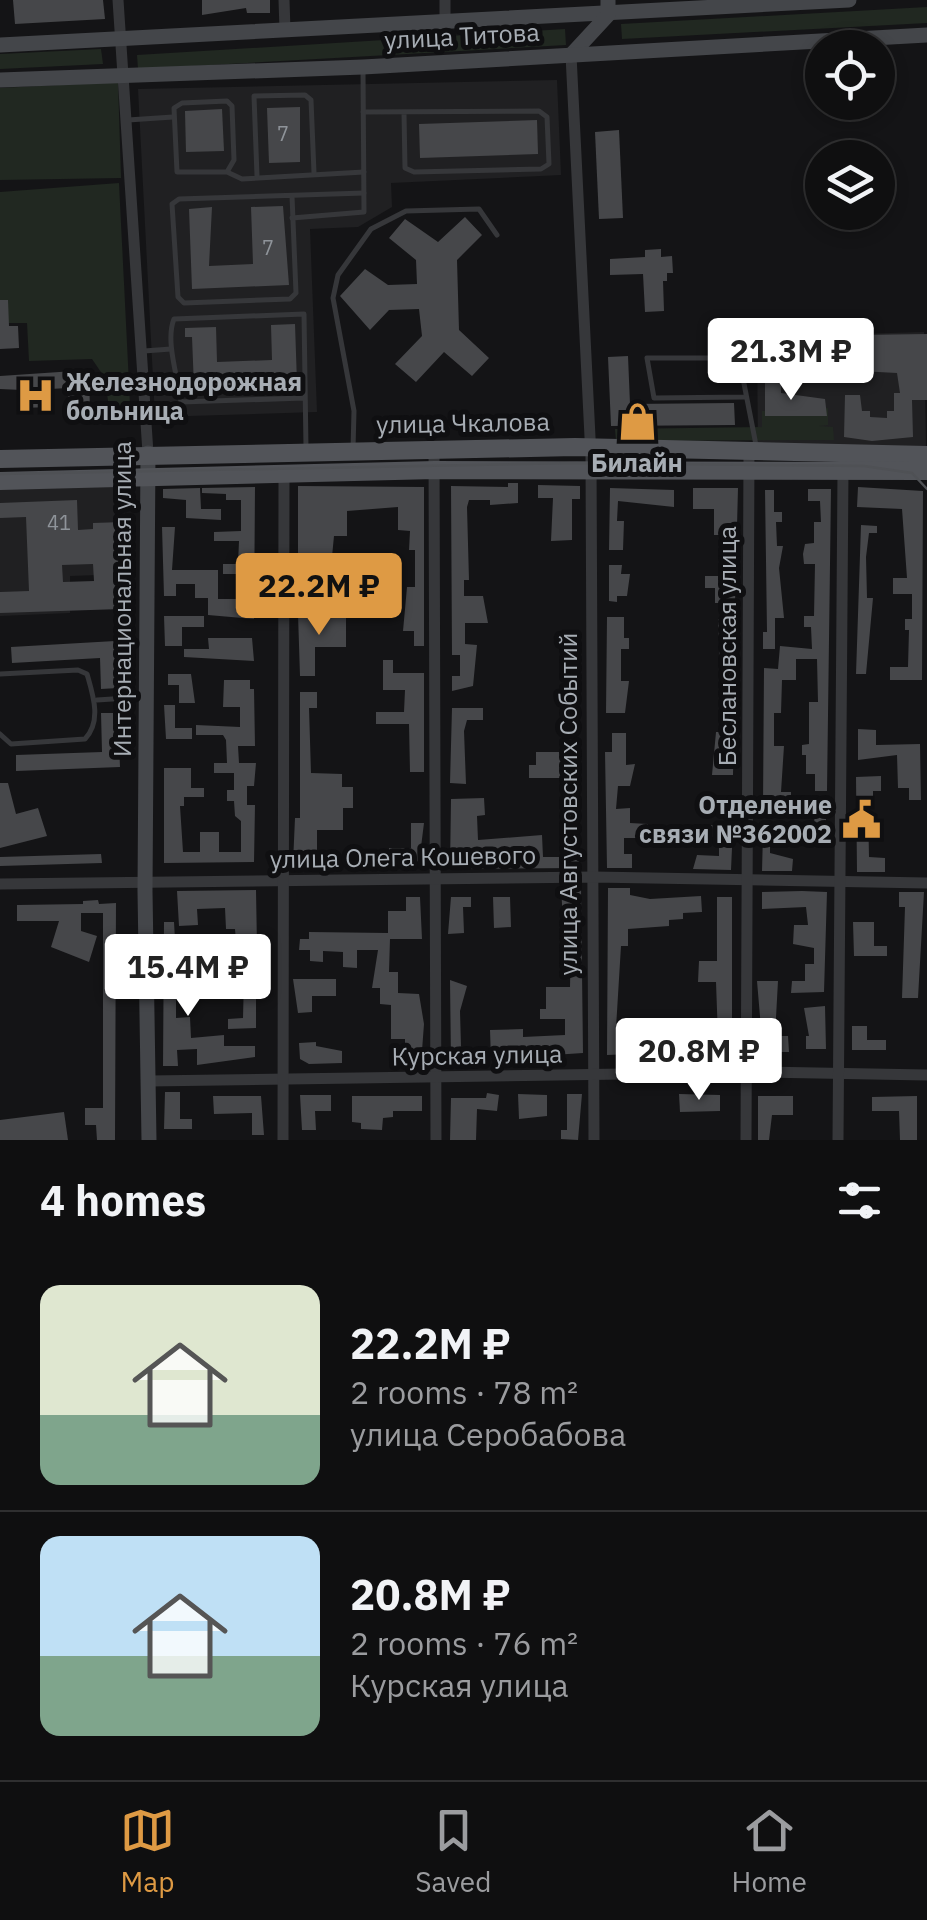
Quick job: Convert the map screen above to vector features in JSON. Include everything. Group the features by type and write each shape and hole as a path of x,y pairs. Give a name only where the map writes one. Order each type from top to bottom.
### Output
{"main road":[{"name":"улица Чкалова","path":"0,459 591,446 927,454"},
{"name":"улица Чкалова","path":"0,480 591,468 750,472 927,470"}],"street":[{"name":"Интернациональная улица","path":"118,0 148,453 145,880 149,1140"},
{"path":"284,0 285,30"},
{"path":"445,0 445,22"},
{"name":"улица Титова","path":"0,44 445,22 608,8 849,0"},
{"path":"591,468 571,55 608,8"},
{"name":"улица Титова","path":"0,80 362,68 927,35"},
{"path":"434,449 436,1140"},
{"name":"Беслановская улица","path":"746,1140 753,452"},
{"name":"улица Августовских Событий","path":"591,468 594,1140"},
{"path":"838,1140 843,881 843,471"},
{"path":"283,1140 280,881 284,473"},
{"name":"улица Олега Кошевого","path":"0,884 594,877 927,883"},
{"name":"Курская улица","path":"149,1081 747,1072 927,1075"}],"lane":[{"path":"292,218 364,212 362,68"},
{"path":"258,176 254,96 305,95 311,100 314,174"},
{"path":"227,172 234,160 232,106 227,101 182,103 174,108 177,172 227,172 242,179 364,172"},
{"path":"363,112 538,110 547,117 549,164 542,169 414,172 404,168 404,114"},
{"path":"128,120 173,117"},
{"path":"292,196 296,293 290,299 184,302 178,297 172,204 179,199 364,194"},
{"path":"353,450 354,410 333,298 338,275 370,229 406,212 479,210 497,235"},
{"path":"304,398 181,402 171,349 174,319 304,314 306,451"},
{"path":"143,351 171,349"},
{"path":"744,397 654,398 647,358 739,358 753,452"},
{"path":"0,674 78,670 87,674 97,700 92,732 85,739 11,744 0,734"},
{"path":"97,700 146,697"}],"shaded area":[{"path":"927,7 927,23 622,39 621,24"},
{"path":"565,29 566,45 138,69 137,55"},
{"path":"101,49 103,64 0,69 0,54"},
{"path":"557,80 561,175 391,183 392,207 358,227 310,229 317,412 155,417 138,89"},
{"path":"118,82 121,178 0,180 0,88"},
{"path":"119,183 131,424 111,424 105,378 92,359 29,361 27,323 0,323 0,192"},
{"path":"924,332 926,446 758,447 757,337"},
{"path":"826,340 826,369 777,370 776,341"},
{"path":"828,408 828,425 819,426 833,427 834,440 616,441 615,429 762,427 762,411"},
{"path":"124,482 127,574 70,576 70,613 0,616 0,486"}],"building":[{"path":"13,0 103,0 105,19 15,24"},
{"path":"202,0 270,0 270,13 247,13 246,8 202,15"},
{"path":"300,107 300,162 269,163 267,108"},
{"path":"222,109 224,151 186,152 185,111"},
{"path":"537,120 538,154 420,158 419,124"},
{"path":"619,130 623,218 599,219 595,132"},
{"path":"283,206 289,285 192,289 189,209 212,207 209,266 253,264 251,207"},
{"path":"465,217 482,235 457,260 459,330 489,358 472,376 444,352 416,382 395,364 422,336 419,309 389,310 370,330 340,296 365,269 388,285 417,284 416,260 389,238 405,219 438,242"},
{"path":"661,249 661,257 672,256 673,273 667,273 667,281 663,281 664,311 645,312 643,274 610,275 610,259 645,257 645,250"},
{"path":"0,300 8,300 9,326 18,326 19,348 0,349"},
{"path":"295,324 297,383 194,387 192,337 185,337 185,328 216,327 217,362 272,360 271,325"},
{"path":"927,334 927,400 912,400 913,437 872,441 844,437 845,395 860,395 862,411 870,411 870,417 887,418 887,411 894,411 894,393 900,393 897,373 859,371 856,347 860,335"},
{"path":"628,356 630,404 734,403 735,425 611,426 608,357"},
{"name":"Железнодорожная больница","path":"89,370 90,412 69,411 68,388 50,389 51,407 22,408 22,390 0,389 0,376"},
{"path":"765,380 781,380 781,393 825,399 827,416 765,416"},
{"path":"508,483 518,483 518,503 490,505 490,500 469,500 467,507 469,580 464,580 464,596 483,596 488,623 465,623 465,644 477,645 473,686 452,691 452,676 460,676 460,655 452,655 451,486 508,487"},
{"path":"538,485 580,486 580,499 572,499 572,540 551,541 553,498 538,498"},
{"path":"298,486 424,487 424,646 414,646 414,631 403,631 407,587 415,587 415,550 409,550 410,531 398,530 398,507 347,511 347,536 334,536 328,598 298,593"},
{"path":"255,487 254,619 208,615 208,598 195,598 195,584 176,584 176,596 164,596 162,527 175,527 172,570 218,570 218,599 238,599 238,574 223,574 223,564 238,564 239,541 214,541 214,532 241,531 241,500 226,500 226,494 202,493 202,488"},
{"path":"858,487 923,491 922,680 890,680 890,667 908,667 909,630 905,630 905,619 912,619 912,594 893,594 893,578 907,578 902,509 857,507"},
{"path":"200,488 201,509 221,509 221,520 186,518 186,500 163,498 163,489"},
{"path":"610,488 674,490 674,507 618,501 617,521 624,521 623,550 609,550"},
{"path":"693,488 738,488 735,603 715,603 715,588 705,588 705,576 724,576 727,535 714,535 714,509 693,509"},
{"path":"808,489 831,489 827,791 815,791 815,774 806,774 806,755 802,755 802,745 809,744 809,702 818,702 817,659 796,659 796,680 782,680 781,713 774,713 774,746 784,746 781,792 791,792 791,806 763,806 764,668 778,669 780,646 812,649 811,627 804,627 804,616 814,616 815,564 804,564 803,554 805,544 814,543 814,522 821,522 820,501 808,501"},
{"path":"765,490 774,490 774,512 782,512 782,522 776,522 777,546 783,546 779,568 784,618 775,618 775,649 763,649 763,632 767,632"},
{"path":"77,500 78,530 93,529 93,523 123,522 121,609 0,613 0,592 29,591 26,517 0,518 0,503","holes":["93,564 94,581 63,582 62,565"]},
{"path":"861,525 877,526 877,533 869,533 866,557 867,598 873,598 866,674 856,674"},
{"path":"609,565 622,565 621,574 630,574 627,596 617,596 617,602 609,601"},
{"path":"298,614 346,615 346,647 315,647 315,676 300,676"},
{"path":"164,616 204,616 204,627 182,627 182,646 165,646"},
{"path":"607,617 624,617 624,638 629,638 629,649 621,649 621,681 629,681 625,713 606,713"},
{"path":"718,619 735,619 735,683 721,682"},
{"path":"208,638 252,638 254,661 184,657 184,649 209,649"},
{"path":"115,641 118,688 101,689 100,658 12,663 11,647"},
{"path":"383,660 393,660 393,673 424,673 424,772 410,772 409,724 376,724 376,712 404,712 405,690 383,690"},
{"path":"168,674 191,674 195,703 179,703 179,685 168,685"},
{"path":"224,680 250,680 250,689 254,689 255,746 238,746 239,763 256,763 254,786 247,786 247,805 255,805 254,862 164,863 164,768 191,768 191,788 204,788 204,797 184,797 184,806 180,806 183,852 200,852 200,832 219,832 219,852 241,852 241,821 235,816 234,801 227,801 227,790 234,790 234,773 214,773 214,763 227,763 226,740 223,735 196,735 196,725 240,727 240,707 223,707"},
{"path":"300,692 317,692 317,708 309,708 311,773 342,774 342,787 353,787 353,808 343,808 343,830 317,830 317,853 332,853 332,864 293,863 295,818 300,818"},
{"path":"164,705 175,705 175,728 192,728 192,739 166,739"},
{"path":"452,708 483,708 483,720 467,720 464,731 466,784 450,783"},
{"path":"101,713 118,713 120,767 16,771 16,755 102,752"},
{"path":"858,729 876,730 876,745 920,744 921,800 909,800 909,788 898,788 897,755 858,760"},
{"path":"716,732 734,732 733,775 712,775"},
{"path":"612,733 626,733 626,765 635,764 630,786 618,786 616,809 630,808 630,823 648,824 648,838 624,838 624,854 632,854 632,868 607,868 605,752 612,752"},
{"path":"536,752 572,752 579,809 579,868 450,869 451,799 484,798 485,815 477,816 478,840 542,835 543,857 568,857 562,778 529,778 529,765 536,765"},
{"path":"881,776 881,791 873,791 873,807 868,807 869,857 885,858 885,872 857,872 856,777"},
{"path":"0,783 8,783 16,814 38,808 47,836 0,848"},
{"path":"815,808 826,808 826,838 800,838 800,827 814,827"},
{"path":"411,823 424,823 419,863 389,863 389,848 411,848"},
{"path":"710,825 733,826 731,870 693,869 697,855 719,856 719,837 709,837"},
{"path":"763,833 770,833 770,853 793,859 792,871 762,871"},
{"path":"101,854 102,863 0,866 0,857"},
{"path":"561,887 581,888 583,1053 491,1059 490,1030 523,1029 523,1037 565,1035 565,1019 540,1019 540,1009 546,1009 546,987 570,987 571,936 569,921 563,921"},
{"path":"608,888 630,888 630,895 650,899 701,896 702,912 683,913 683,919 669,920 669,926 628,929 628,946 621,946 616,1028 621,1028 621,1039 631,1039 632,1054 607,1055"},
{"path":"256,890 257,947 245,948 245,940 236,941 235,929 226,929 225,908 197,909 198,925 179,926 177,891"},
{"path":"762,892 827,892 824,992 791,993 792,981 805,981 805,964 814,964 814,948 793,944 794,925 808,925 806,907 762,909"},
{"path":"899,892 924,892 918,998 902,998 905,907 899,907"},
{"path":"406,897 420,897 422,939 390,939 389,972 398,972 398,993 419,994 424,1024 421,1064 394,1063 394,1054 405,1054 405,1039 391,1039 391,1005 380,1004 380,988 372,988 378,950 357,950 357,968 343,967 343,952 323,951 323,962 310,961 310,950 299,950 300,939 309,939 309,932 388,933 388,911 406,911"},
{"path":"451,897 471,897 471,907 463,907 464,933 448,934"},
{"path":"493,897 510,897 511,927 494,928"},
{"path":"717,897 732,897 732,1052 713,1053 713,1038 718,1038 716,982 698,982 699,961 717,961"},
{"path":"98,900 99,904 116,903 115,1140 97,1140 96,1125 85,1125 85,1108 103,1108 103,913 81,913 81,931 97,936 89,962 51,947 59,921 17,921 17,905 83,904"},
{"path":"164,922 174,922 177,975 187,975 188,986 176,986 176,1018 190,1017 191,1038 224,1035 224,1046 255,1046 255,1057 197,1065 197,1049 177,1050 178,1066 163,1066"},
{"path":"853,922 874,922 874,946 887,946 887,956 854,956"},
{"path":"244,977 256,977 256,1028 228,1029 228,1019 243,1018"},
{"path":"293,979 336,979 336,996 312,996 312,1012 298,1013"},
{"path":"450,980 467,986 460,1011 461,1046 463,1052 474,1052 474,1062 451,1062"},
{"path":"757,981 778,981 775,1036 788,1036 789,1052 763,1052"},
{"path":"825,1006 826,1049 806,1049 809,1036 804,1008"},
{"path":"683,1024 684,1044 695,1043 695,1058 655,1058 655,1043 668,1043 667,1025"},
{"path":"852,1026 867,1026 867,1040 886,1040 886,1050 852,1050"},
{"path":"316,1042 316,1046 342,1051 342,1063 309,1064 300,1059 299,1043"},
{"path":"165,1092 180,1092 180,1119 192,1119 192,1129 164,1129"},
{"path":"487,1093 499,1095 497,1111 477,1109 476,1140 450,1140 451,1098 486,1098"},
{"path":"518,1094 547,1095 547,1116 519,1119"},
{"path":"567,1094 582,1094 578,1140 561,1139 561,1130 567,1130"},
{"path":"679,1094 720,1095 720,1111 680,1112"},
{"path":"300,1095 331,1095 331,1111 315,1111 316,1130 302,1130"},
{"path":"213,1096 261,1096 264,1135 252,1135 252,1113 214,1114"},
{"path":"352,1096 422,1096 422,1111 393,1111 393,1117 383,1118 382,1130 361,1129 361,1123 352,1122"},
{"path":"758,1096 793,1096 793,1115 772,1115 769,1140 758,1140"},
{"path":"917,1096 917,1140 900,1140 899,1111 872,1111 872,1097"},
{"path":"64,1112 68,1140 0,1140 0,1120"}],"tram line":[{"path":"0,474 576,463 864,466 912,473 927,489"}],"place":[{"name":"Железнодорожная больница","path":"36,396"},
{"name":"Билайн","path":"637,422"},
{"name":"Отделение связи №362002","path":"862,819"}]}
